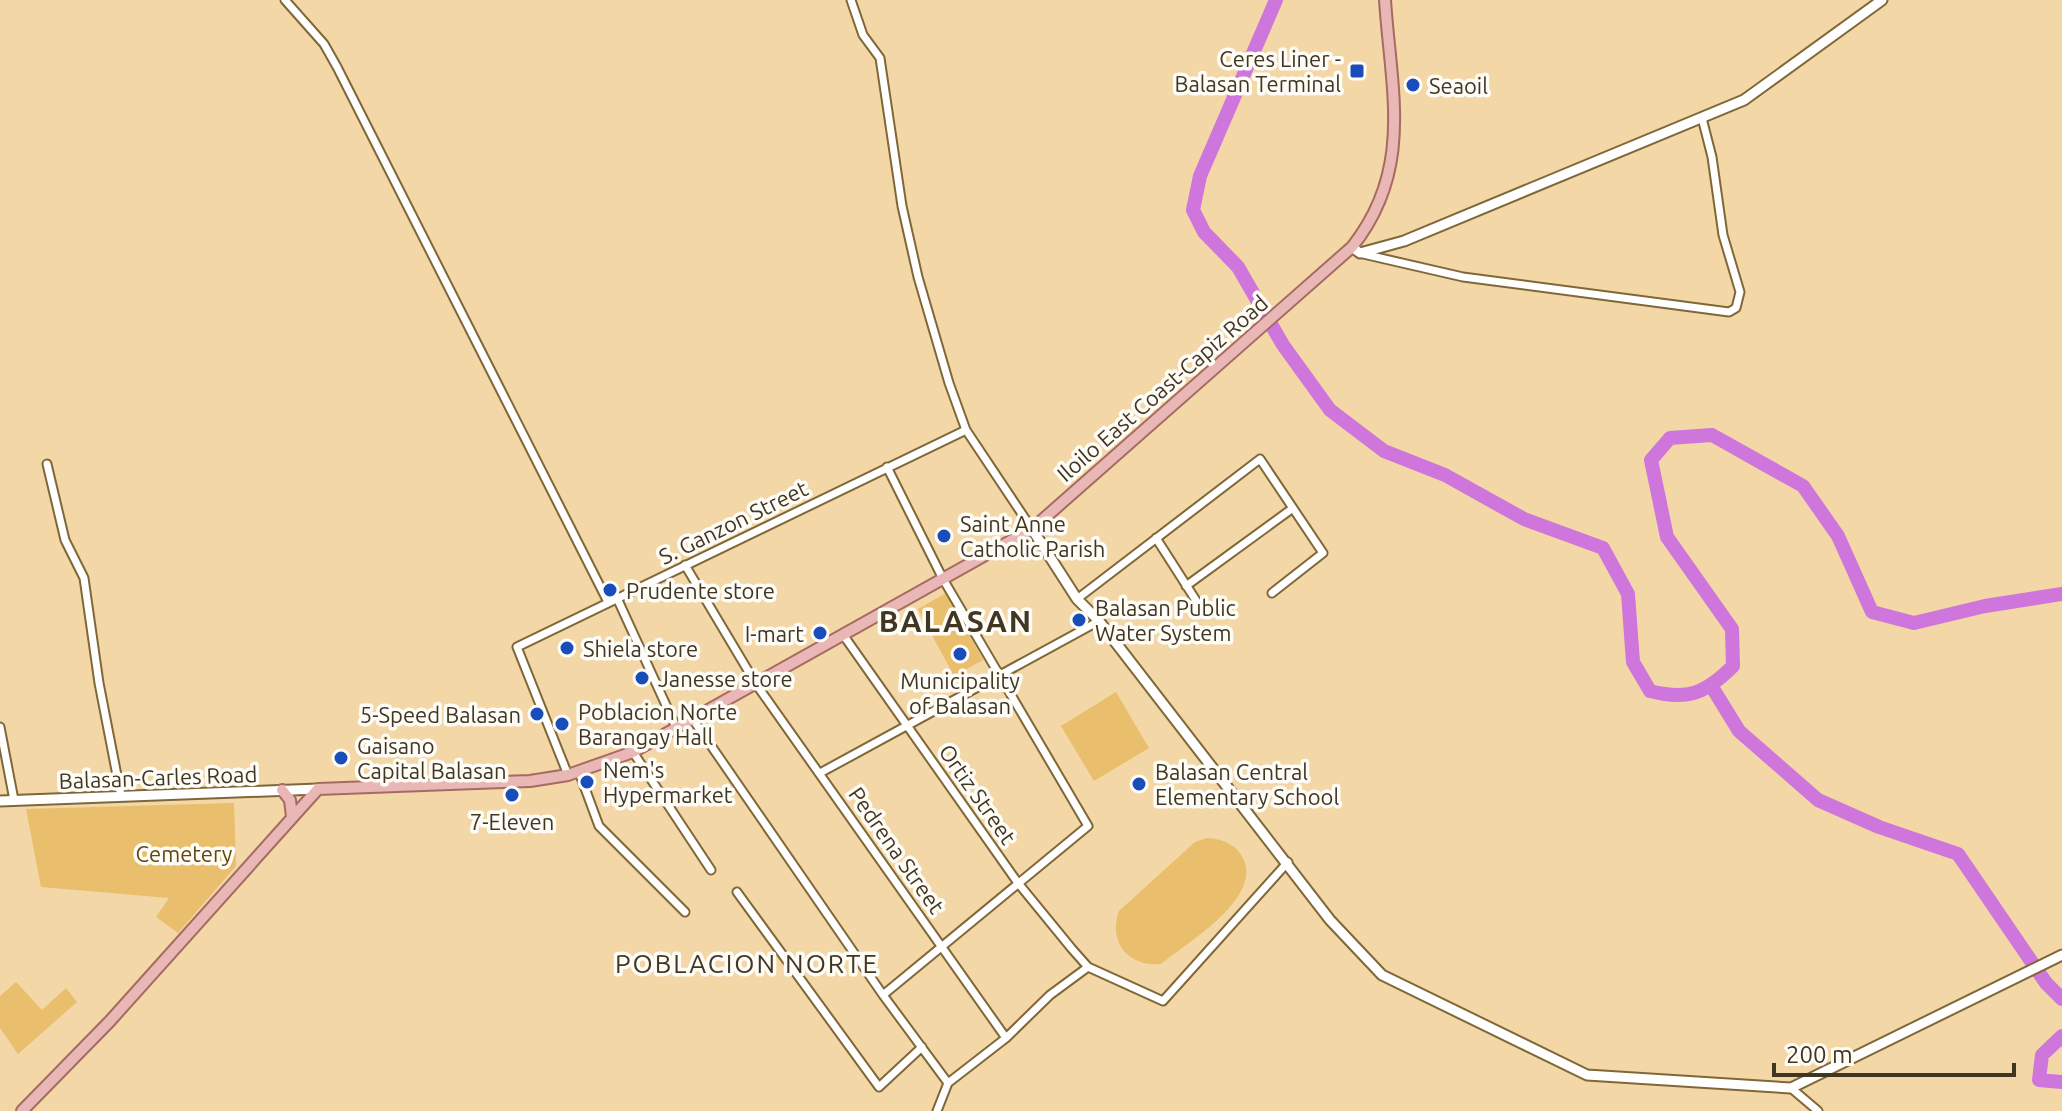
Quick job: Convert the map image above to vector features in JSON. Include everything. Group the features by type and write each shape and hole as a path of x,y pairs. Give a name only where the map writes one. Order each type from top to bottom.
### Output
{"main road":[{"name":"Iloilo East Coast-Capiz Road","path":"318,789 530,781 574,773 633,752 1032,529 1254,332 1356,250 1381,202 1391,172 1395,144 1385,0"},
{"path":"22,1111 36,1106 318,789"},
{"path":"282,790 290,800 292,817"}],"street":[{"path":"285,0 324,44 337,67 608,602"},
{"path":"851,0 863,35 880,58 902,206 918,277 966,430 1077,599 1099,621 1330,920 1382,975 1587,1075 1791,1088 2062,955"},
{"path":"1356,250 1404,241 1744,100 1882,0"},
{"path":"1356,250 1463,277 1729,312 1736,308 1740,292 1723,235 1712,157 1702,118"},
{"name":"S. Ganzon Street","path":"574,773 517,647 966,430"},
{"path":"1077,599 1260,459 1323,553 1272,593"},
{"path":"47,464 65,540 84,578 99,683 121,796"},
{"path":"883,995 1088,826 943,579 887,467"},
{"path":"1186,586 1293,508"},
{"path":"1156,538 1204,613"},
{"name":"Pedrena Street","path":"685,565 756,684 1006,1038"},
{"path":"617,598 676,727"},
{"path":"820,773 1001,678 1099,621"},
{"name":"Ortiz Street","path":"844,636 1018,883 1088,967"},
{"path":"692,718 883,995 948,1083"},
{"path":"0,727 14,800"},
{"path":"633,752 711,870"},
{"path":"574,773 599,826 685,912"},
{"name":"Balasan-Carles Road","path":"0,801 318,789"},
{"path":"937,1111 948,1083 1006,1038 1050,995 1088,967 1163,1001 1288,862"},
{"path":"737,892 879,1087 922,1047"},
{"path":"1791,1088 1818,1111"}],"green space":[{"path":"946,593 983,660 954,676 918,609"},
{"path":"1116,692 1149,748 1094,781 1061,726"},
{"name":"Cemetery","path":"234,803 236,866 178,933 156,917 169,898 41,887 26,809"},
{"path":"1207,838 1228,843 1243,858 1246,873 1233,903 1220,918 1161,964 1149,964 1130,957 1116,933 1119,911 1195,842"},
{"path":"16,982 42,1010 66,988 77,1002 18,1054 0,1028 0,996"}],"waterway":[{"path":"1276,0 1200,176 1193,210 1204,232 1238,267 1283,345 1330,410 1384,451 1445,475 1524,519 1603,548 1628,594 1633,662 1650,691 1675,695 1696,692 1714,683 1733,666 1732,629 1667,537 1651,460 1670,438 1712,435 1803,486 1838,536 1872,612 1914,623 1985,606 2062,594"},
{"path":"1712,687 1739,731 1818,800 1879,827 1958,854 2046,983 2062,999"},
{"path":"2062,1036 2042,1055 2039,1080 2062,1082"}],"place":[{"name":"Ceres Liner - Balasan Terminal","path":"1357,71"},
{"name":"Seaoil","path":"1413,85"},
{"name":"Saint Anne Catholic Parish","path":"944,536"},
{"name":"Prudente store","path":"610,590"},
{"name":"Balasan Public Water System","path":"1079,620"},
{"name":"I-mart","path":"820,633"},
{"name":"Shiela store","path":"567,648"},
{"name":"Municipality of Balasan","path":"960,654"},
{"name":"Janesse store","path":"642,678"},
{"name":"5-Speed Balasan","path":"537,714"},
{"name":"Poblacion Norte Barangay Hall","path":"562,724"},
{"name":"Gaisano Capital Balasan","path":"341,758"},
{"name":"Nem's Hypermarket","path":"587,782"},
{"name":"Balasan Central Elementary School","path":"1139,784"},
{"name":"7-Eleven","path":"512,795"}],"district":[{"name":"BALASAN","path":"956,621"},
{"name":"POBLACION NORTE","path":"747,963"}]}
